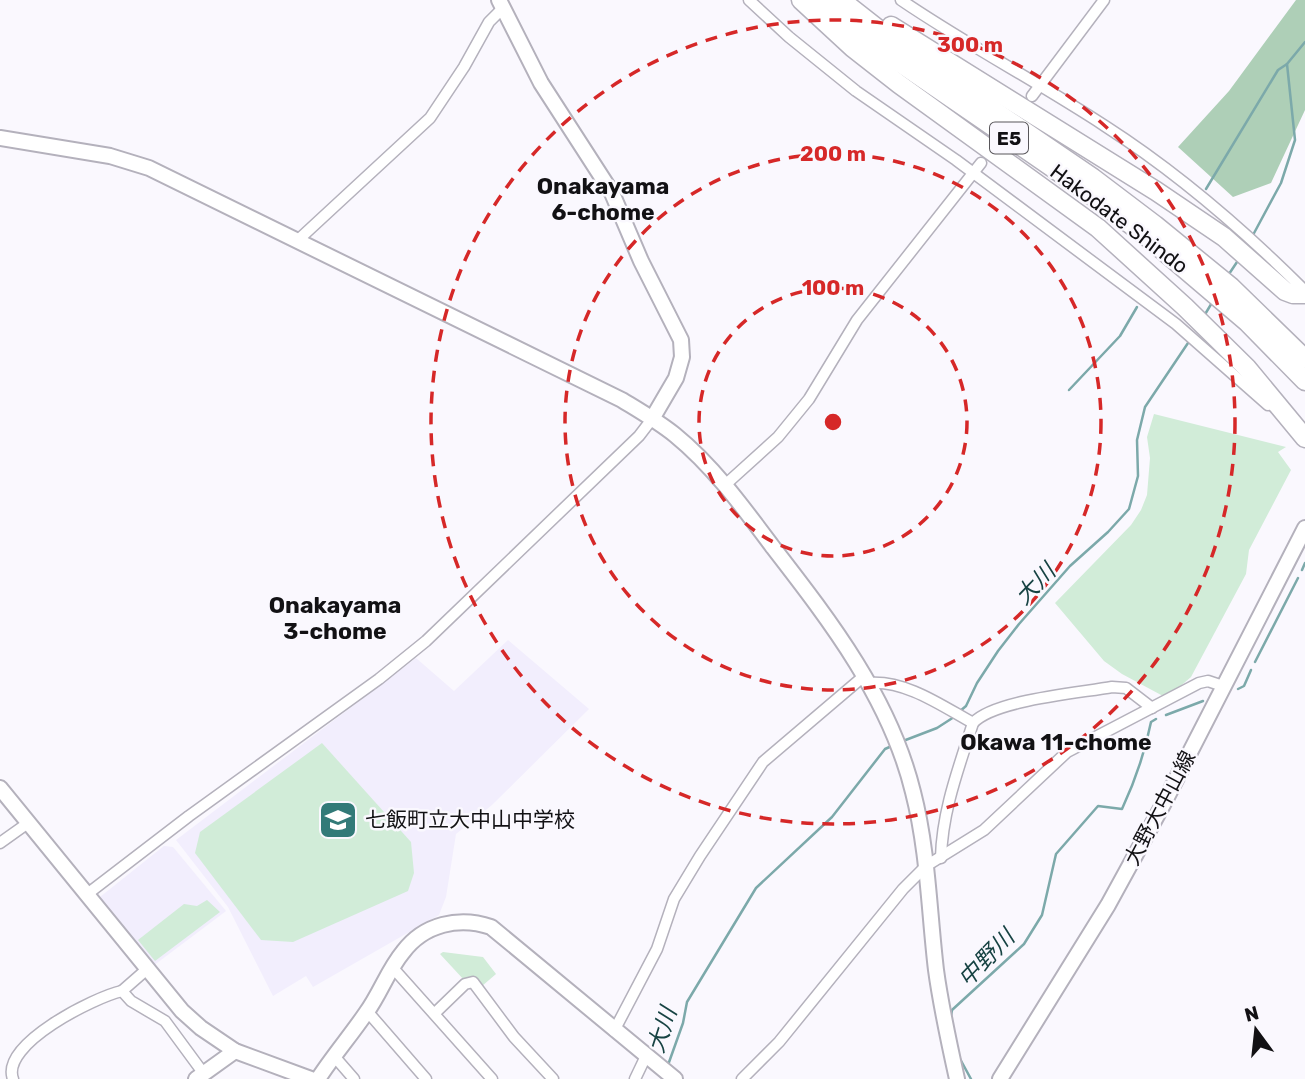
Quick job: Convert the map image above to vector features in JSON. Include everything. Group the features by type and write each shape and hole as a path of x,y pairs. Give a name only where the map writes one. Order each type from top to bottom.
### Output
{"highway":[{"path":"801,0 853,48 899,84 1098,229 1185,307 1203,336 1247,368 1305,438"},
{"name":"Hakodate Shindo","path":"817,0 903,65 1203,272"},
{"name":"Hakodate Shindo","path":"841,0 901,47 1102,185 1305,359"},
{"path":"854,0 889,25 1156,191 1224,237 1250,248 1285,291 1293,294 1305,293"},
{"name":"Hakodate Shindo","path":"1227,294 1305,381"}],"street":[{"path":"749,0 856,92 974,173 1176,324 1203,336"},
{"path":"901,0 1106,127 1232,220 1250,248"},
{"path":"1032,96 1104,0"},
{"path":"86,895 189,816 379,679 426,641 639,436 676,378 682,357 681,340 641,261 612,193 541,83 501,4 430,118 297,241"},
{"path":"0,138 126,160 171,178 622,400 674,435 726,485 786,564 867,680 894,733 916,803 942,1008 957,1079"},
{"path":"726,485 778,437 809,399 857,320 981,163"},
{"name":"大野大中山線","path":"1000,1079 1108,905 1165,801 1305,528"},
{"path":"614,1031 653,958 674,899 762,762 867,680 898,685 963,717 1112,687 1126,688 1152,708"},
{"path":"742,1079 779,1042 903,889 926,866 984,831 1067,752 1104,730 1199,682 1208,681 1223,686"},
{"path":"941,858 943,824 963,717"},
{"path":"0,788 182,1011 201,1028 236,1051 311,1079"},
{"path":"0,844 27,823"},
{"path":"318,1079 367,1011 401,953 415,939 435,926 460,922 491,927 614,1031 672,1076"},
{"path":"393,968 492,1079"},
{"path":"13,1079 12,1064 38,1034 106,994 122,991 146,970"},
{"path":"435,1013 466,984 473,982 513,1037 553,1079"},
{"path":"122,991 131,1001 165,1021 200,1076 236,1051"},
{"path":"367,1011 426,1079"},
{"path":"334,1056 354,1079"},
{"path":"635,1079 650,1059"}],"shaded area":[{"name":"七飯町立大中山中学校","path":"508,640 589,709 492,805 456,834 446,897 439,915 313,987 306,976 273,996 228,907 176,840 416,658 454,691"},
{"path":"164,846 173,847 226,911 153,966 100,897"}],"green space":[{"path":"1296,0 1305,0 1305,110 1271,183 1233,197 1178,147 1229,91"},
{"path":"1154,414 1286,447 1278,452 1291,470 1249,550 1246,574 1191,677 1163,696 1104,661 1055,603 1131,525 1141,510 1147,495 1150,458 1147,437"},
{"path":"322,743 411,842 414,873 408,891 293,942 261,940 195,853 200,832"},
{"path":"207,900 220,912 155,961 138,940 184,904 197,906"},
{"path":"443,952 483,957 496,974 482,986 472,976 465,981 440,954"}],"waterway":[{"name":"大川","path":"1253,235 1281,183 1295,140 1287,64 1305,42"},
{"path":"1206,189 1278,70 1287,64"},
{"name":"大川","path":"1227,277 1239,259"},
{"name":"大川","path":"1204,316 1213,301"},
{"path":"1069,390 1120,336 1137,307"},
{"name":"大川","path":"959,712 966,706 977,683 1019,624 1070,566 1129,509 1138,476 1137,440 1145,407 1190,340"},
{"name":"中野川","path":"1302,570 1305,563"},
{"name":"中野川","path":"1255,662 1298,578"},
{"name":"中野川","path":"1238,689 1244,686 1251,670"},
{"name":"中野川","path":"1166,715 1203,701"},
{"name":"大川","path":"903,741 937,728 954,717"},
{"name":"中野川","path":"951,1016 952,1010 1024,944 1042,915 1056,854 1098,806 1122,809 1139,766 1151,722 1156,719"},
{"name":"大川","path":"668,1065 683,1023 687,1002 756,888 832,817 885,749 894,745"},
{"name":"中野川","path":"959,1057 971,1079"}],"place":[{"name":"七飯町立大中山中学校","path":"338,820"}],"district":[{"name":"Onakayama 6-chome","path":"603,199"},
{"name":"Onakayama 3-chome","path":"335,618"},
{"name":"Okawa 11-chome","path":"1056,742"}]}
